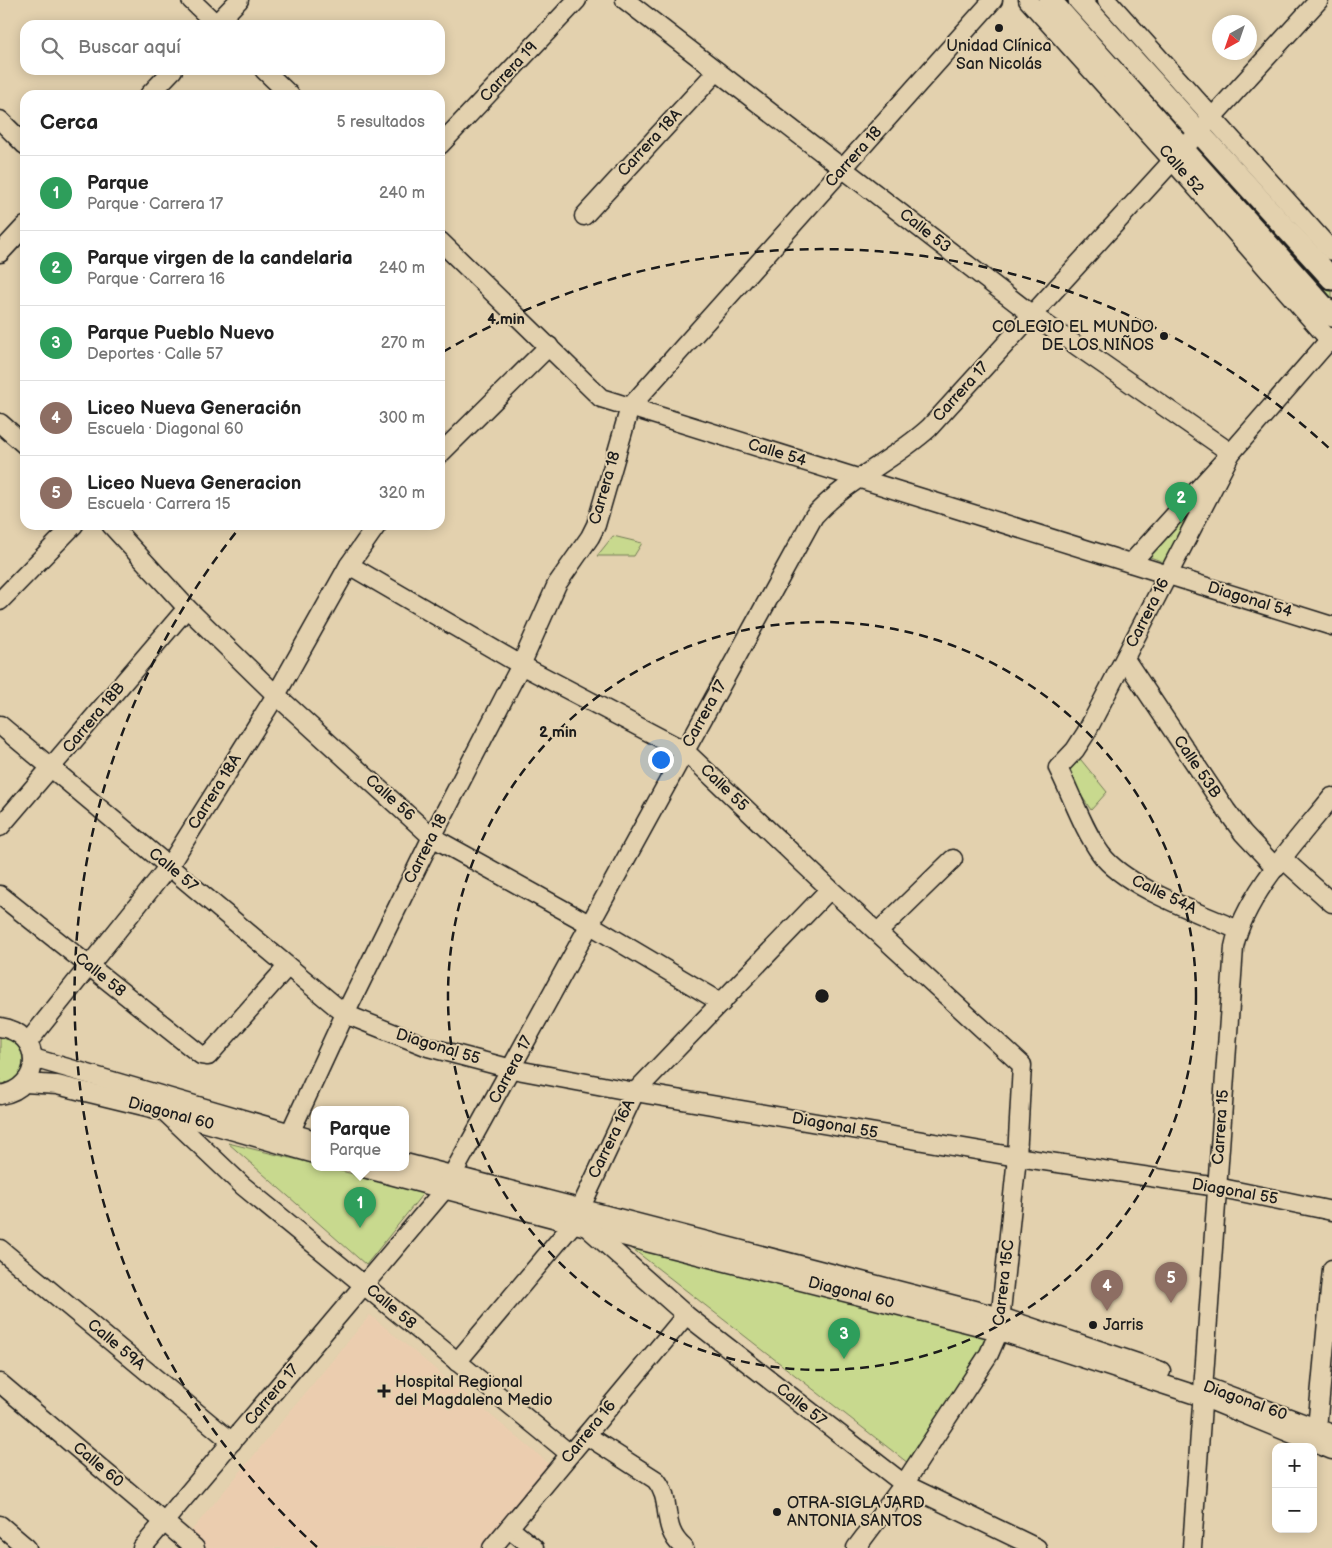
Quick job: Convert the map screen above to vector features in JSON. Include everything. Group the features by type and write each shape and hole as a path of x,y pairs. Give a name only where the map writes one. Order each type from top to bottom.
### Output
{"main road":[{"name":"Calle 52","path":"1050,0 1178,154 1332,316"},
{"path":"1079,0 1332,279"}],"street":[{"path":"192,0 211,20"},
{"path":"221,20 239,0"},
{"name":"Carrera 19","path":"445,139 577,0"},
{"name":"Calle 53","path":"625,0 1032,314 1231,453"},
{"name":"Carrera 18","path":"290,1133 345,1014 432,837 521,665 557,584 596,526 630,407 993,0"},
{"name":"Calle 52","path":"1028,0 1178,154 1331,340"},
{"path":"1107,0 1332,251"},
{"name":"Carrera 17","path":"142,1548 444,1190 454,1175 589,924 814,516 827,502 909,447 929,428 1319,0"},
{"name":"Carrera 18A","path":"584,216 717,71"},
{"path":"154,90 168,75"},
{"path":"269,75 285,90"},
{"path":"0,120 20,140"},
{"path":"0,253 20,231"},
{"name":"Calle 54","path":"445,246 601,398 1168,575"},
{"name":"Carrera 16","path":"1131,563 1331,340"},
{"path":"445,449 549,346"},
{"path":"0,423 20,441"},
{"name":"Carrera 16","path":"1058,768 1076,750 1086,733 1231,453"},
{"path":"0,601 69,530"},
{"name":"Calle 56","path":"116,530 186,608 276,695 432,837 589,924 722,1003"},
{"name":"Carrera 18A","path":"31,1050 88,965 169,866 276,695 349,565 374,530"},
{"name":"Calle 55","path":"349,565 521,665 685,751 830,889 1022,1065"},
{"name":"Diagonal 54","path":"1168,575 1332,626"},
{"name":"Carrera 18B","path":"0,827 186,608"},
{"name":"Calle 53B","path":"1125,659 1243,834 1279,864 1332,903"},
{"name":"Calle 57","path":"0,725 345,1014"},
{"name":"Calle 54A","path":"1058,768 1101,855 1118,872 1142,887 1238,930"},
{"name":"Carrera 15","path":"1192,1548 1234,947 1238,930 1279,864 1332,797"},
{"path":"878,932 953,859"},
{"name":"Carrera 16A","path":"456,1362 580,1220 635,1092 830,889"},
{"name":"Calle 58","path":"0,894 201,1055 208,1056 287,967"},
{"name":"Diagonal 55","path":"345,1014 428,1047 512,1068 635,1092 1016,1157 1217,1187 1332,1211"},
{"name":"Diagonal 60","path":"0,1026 10,1028 20,1034 31,1050 311,1139"},
{"path":"0,1095 18,1090 25,1083 30,1075 31,1050"},
{"name":"Carrera 15C","path":"856,1548 904,1484 989,1354 1000,1324 1016,1157 1022,1065"},
{"name":"Diagonal 60","path":"25,1083 57,1085 164,1111 311,1153"},
{"name":"Calle 58","path":"164,1111 243,1186 570,1454"},
{"path":"212,1158 217,1137 226,1130"},
{"name":"Diagonal 60","path":"409,1164 454,1175 580,1220"},
{"name":"Diagonal 60","path":"375,1171 444,1190 580,1220 1000,1324 1324,1431"},
{"name":"Calle 57","path":"580,1220 686,1315 904,1484 1037,1548"},
{"name":"Calle 59A","path":"0,1249 232,1442"},
{"path":"1324,1431 1332,1270"},
{"name":"Carrera 16","path":"492,1548 686,1315"},
{"name":"Calle 60","path":"0,1383 195,1548"},
{"name":"Diagonal 60","path":"1202,1391 1332,1450"},
{"path":"586,1435 656,1480 664,1490 666,1518 671,1533 684,1548"},
{"path":"0,1525 27,1548"},
{"path":"509,1528 534,1548"}],"shaded area":[{"name":"Hospital Regional del Magdalena Medio","path":"370,1315 553,1467 486,1548 203,1548 187,1536"}],"green space":[{"path":"1199,141 1332,284 1332,305 1191,148"},
{"path":"1204,491 1166,563 1145,555"},
{"path":"613,536 642,543 634,556 597,556"},
{"path":"1077,755 1107,792 1091,810 1063,768"},
{"path":"0,1036 10,1039 17,1045 22,1053 23,1062 22,1070 17,1077 10,1082 0,1084"},
{"path":"228,1143 311,1163 311,1171 341,1171 425,1191 366,1265"},
{"path":"629,1246 988,1337 908,1463"}],"place":[{"name":"Unidad Clínica San Nicolás","path":"999,28"},
{"name":"COLEGIO EL MUNDO DE LOS NIÑOS","path":"1164,336"},
{"name":"Parque virgen de la candelaria","path":"1181,523"},
{"name":"Parque","path":"360,1228"},
{"name":"Liceo Nueva Generacion","path":"1171,1303"},
{"name":"Liceo Nueva Generación","path":"1107,1311"},
{"name":"Jarris","path":"1093,1325"},
{"name":"Parque Pueblo Nuevo","path":"844,1359"},
{"name":"Hospital Regional del Magdalena Medio","path":"384,1391"},
{"name":"OTRA-SIGLA JARD ANTONIA SANTOS","path":"777,1512"}]}
